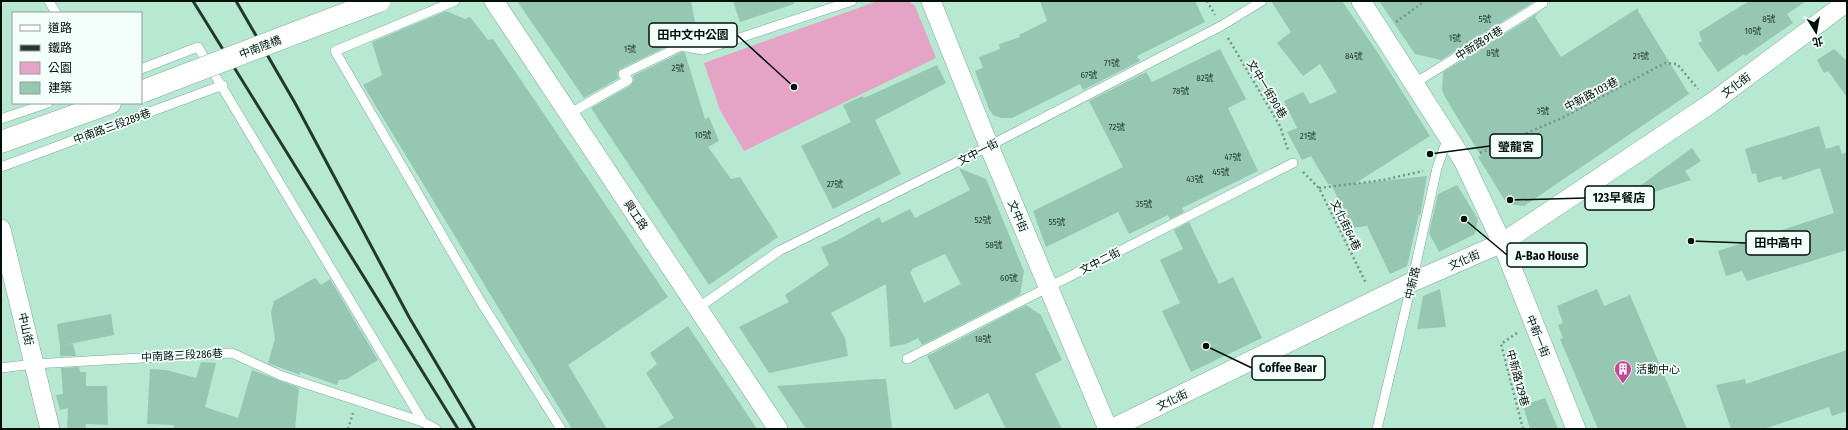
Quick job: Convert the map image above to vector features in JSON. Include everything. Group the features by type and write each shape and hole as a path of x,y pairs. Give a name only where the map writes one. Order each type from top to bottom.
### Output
{"main road":[{"name":"中南陸橋","path":"142,92 379,1"},
{"path":"1,142 107,104"}],"street":[{"name":"興工路","path":"494,1 778,429"},
{"name":"文中街","path":"931,1 989,146 1108,429"},
{"path":"1361,1 1463,160 1502,243"},
{"name":"文化街","path":"1112,429 1412,282 1502,243 1710,104 1847,2"},
{"name":"中山街","path":"1,229 50,429"},
{"name":"中新一街","path":"1502,243 1576,429"}],"lane":[{"path":"49,1 55,12"},
{"path":"455,1 335,51 481,302 561,429"},
{"path":"569,114 628,80 623,74 680,46 703,50 852,1"},
{"name":"文中一街","path":"698,308 779,251 989,146 1221,26 1262,1"},
{"name":"中新路91巷","path":"1415,83 1544,3"},
{"path":"142,69 198,46 223,85 423,422"},
{"name":"中南路三段289巷","path":"1,167 223,85"},
{"path":"1,119 45,104"},
{"name":"中新路","path":"1377,429 1437,168 1448,137"},
{"name":"文中二街","path":"907,359 1293,163"},
{"name":"中南路三段286巷","path":"1,368 33,364 232,353 282,376 423,422 436,429"}],"path":[{"path":"1382,33 1425,1"},
{"name":"文中一街90巷","path":"1221,26 1280,126 1293,163"},
{"name":"中新路103巷","path":"1463,160 1562,118 1665,63 1677,64 1710,104"},
{"name":"文化街64巷","path":"1293,163 1319,188 1375,301"},
{"path":"1319,188 1383,180 1437,168"},
{"name":"中新路129巷","path":"1523,429 1501,344 1533,323"}],"green space":[{"path":"878,1 908,1 915,6 936,58 744,151 720,110 704,63"}],"building":[{"path":"517,1 691,1 698,38 678,41 620,69 617,74 619,78 584,98"},
{"path":"733,1 794,1 794,4 740,22"},
{"path":"1040,1 1195,1 1205,22 1137,56 1140,61 1083,90 1080,84 1012,118 1001,118 993,115 989,109 975,71 983,68 979,57 1000,49 999,44 1020,37 1019,35 1047,21"},
{"path":"1271,1 1342,1 1376,50 1430,136 1354,184 1427,176 1420,217 1419,214 1407,266 1390,274 1367,226 1352,228 1331,184 1328,184 1311,156 1302,160 1287,132 1297,128 1284,101 1303,92 1310,104 1337,92 1320,64 1303,76 1277,43 1291,32"},
{"path":"1379,1 1535,1 1441,60 1415,54"},
{"path":"1749,1 1806,1 1787,14 1793,23 1745,56 1744,54 1718,72 1698,43 1702,41 1699,32"},
{"path":"1638,8 1638,11 1689,94 1524,206 1507,204 1478,157 1481,156 1445,97 1442,90 1443,72 1540,12 1535,17 1561,57"},
{"path":"446,11 465,19 470,17 488,40 493,39 668,297 568,365 607,429 572,429 363,85 382,75 372,42"},
{"path":"1220,49 1246,99 1228,108 1258,171 1182,208 1184,212 1170,219 1168,215 1129,234 1118,212 1046,247 1033,211 1123,167 1089,101 1146,72 1152,82"},
{"path":"1834,49 1847,61 1847,97 1828,71 1824,73 1817,60"},
{"path":"682,52 685,53 705,119 709,117 719,141 708,147 731,179 740,177 778,237 709,285 591,108 631,85 634,80 633,76"},
{"path":"937,65 946,83 875,120 901,174 833,209 801,146 851,122 843,105 863,96 864,98"},
{"path":"1819,126 1826,149 1839,145 1842,154 1847,152 1847,250 1747,281 1742,271 1726,276 1718,251 1834,213 1820,168 1783,180 1781,176 1758,183 1756,173 1752,174 1745,149"},
{"path":"1692,148 1701,161 1685,171 1691,180 1623,202 1622,199"},
{"path":"959,168 986,179 1024,271 1020,295 922,345 918,338 906,344 890,347 886,284 831,313 845,338 848,356 769,373 739,327 789,302 785,295 829,265 821,247 836,241 879,217 882,223 910,209 915,218 970,190","holes":["945,254 961,284 924,303 910,272 912,269"]},
{"path":"1457,185 1478,219 1475,234 1439,252 1429,233 1438,194"},
{"path":"1189,222 1219,284 1233,277 1262,338 1191,372 1162,311 1180,303 1160,260 1183,249 1174,230"},
{"path":"315,278 321,285 330,279 378,360 347,379 339,380 337,385 300,372 300,375 268,363 275,339 271,313 274,301"},
{"path":"1440,289 1446,327 1417,329 1423,296"},
{"name":"活動中心","path":"1597,289 1604,306 1630,295 1687,429 1598,429 1560,339 1563,338 1558,325 1563,323 1557,306"},
{"path":"1026,305 1041,315 1062,360 1035,374 1062,429 1006,429 988,393 955,410 927,356"},
{"path":"111,314 114,335 60,346 57,324"},
{"path":"688,326 757,429 655,429 674,418 646,373 657,364 650,353"},
{"path":"73,343 76,356 60,356 60,346"},
{"path":"1847,350 1847,411 1832,416 1829,407 1764,429 1731,429 1716,385 1745,379 1746,384"},
{"path":"201,362 216,363 205,407 238,418 252,370 299,388 295,429 173,429 174,425 147,424 150,369 166,370 196,378"},
{"path":"79,367 80,372 86,372 86,386 107,386 108,425 86,424 85,429 67,429 68,408 60,410 56,395 63,394 61,368"},
{"path":"886,379 892,429 806,429 777,386"},
{"path":"1545,398 1558,429 1530,429 1523,405"}],"railway":[{"path":"193,1 458,429"},
{"path":"236,1 295,103 409,317 475,429"}],"place":[{"name":"田中文中公園","path":"794,87"},
{"name":"瑩龍宮","path":"1430,154"},
{"name":"123早餐店","path":"1510,200"},
{"name":"A-Bao House","path":"1464,219"},
{"name":"田中高中","path":"1691,241"},
{"name":"Coffee Bear","path":"1206,346"},
{"name":"活動中心","path":"1623,384"}]}
